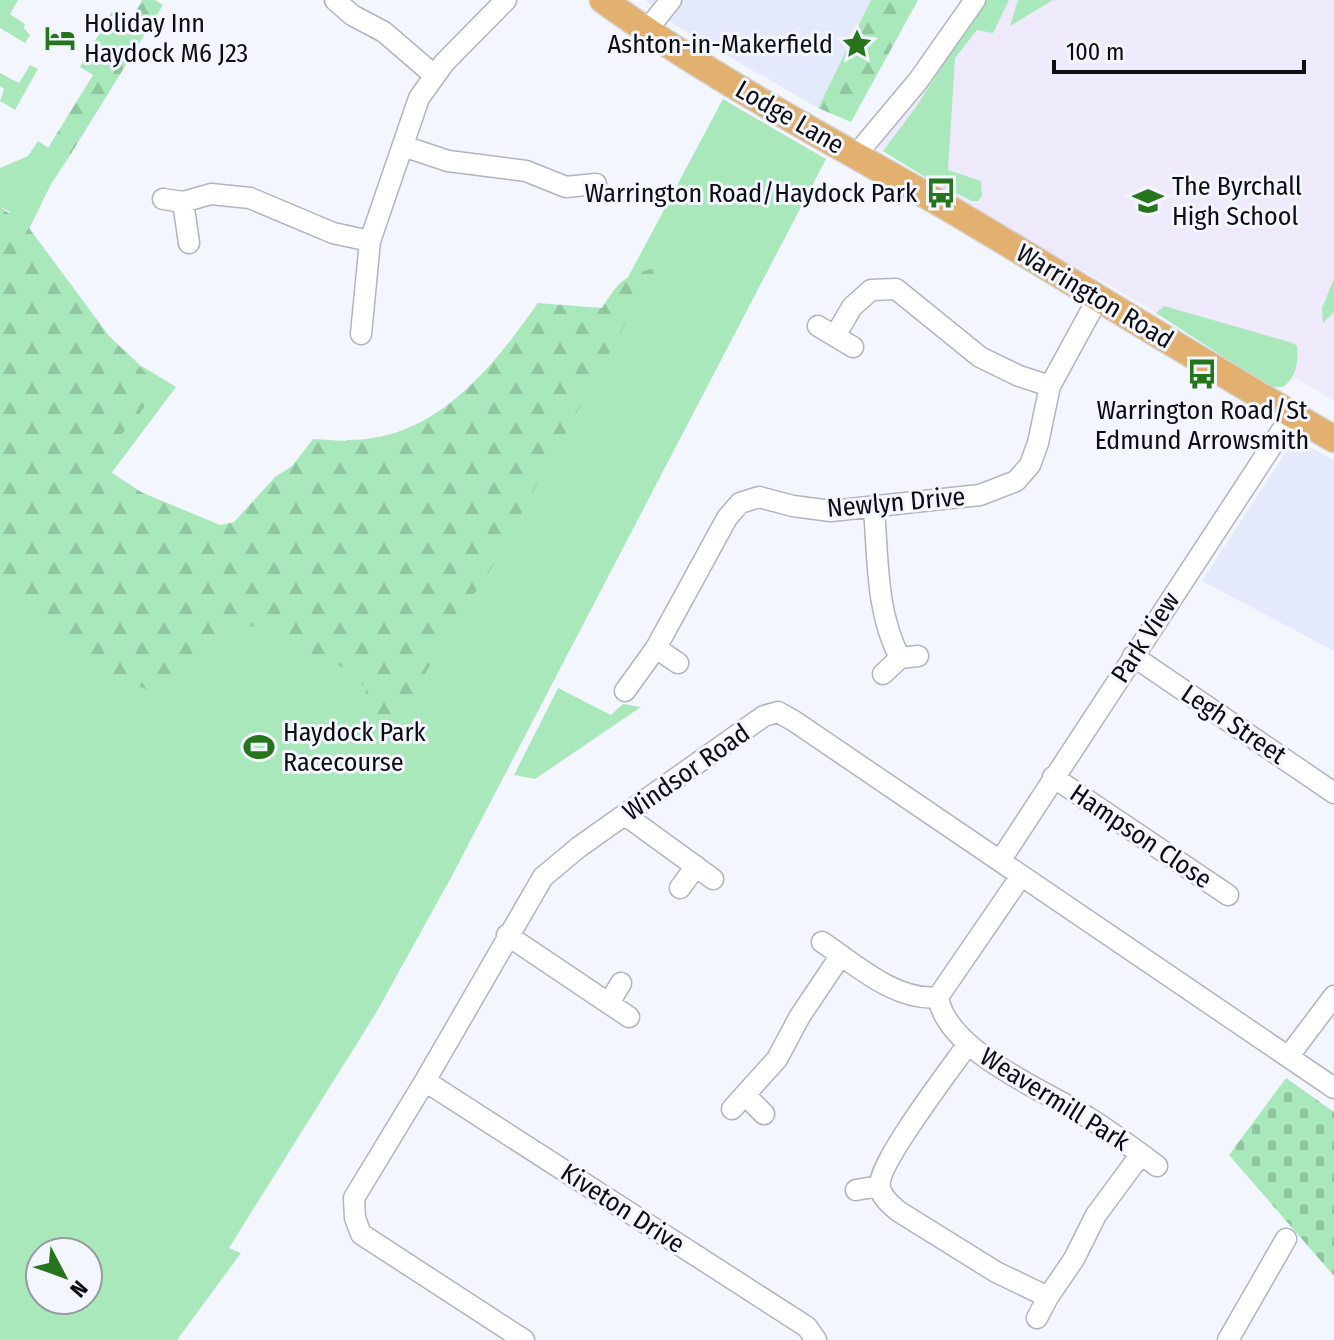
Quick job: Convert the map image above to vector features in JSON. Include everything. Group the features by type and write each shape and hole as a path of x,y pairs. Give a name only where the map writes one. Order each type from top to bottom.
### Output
{"main road":[{"name":"Lodge Lane","path":"603,0 646,31 856,155"},
{"name":"Warrington Road","path":"856,155 1334,439"}],"street":[{"path":"335,0 352,15 384,32 434,75"},
{"path":"361,334 370,241 419,98 434,75 506,0"},
{"path":"646,31 671,0"},
{"path":"856,155 918,81 975,0"},
{"path":"403,146 448,161 526,171 566,187 596,184"},
{"path":"189,243 173,200 211,194 250,198 333,233 370,241"},
{"path":"835,336 852,307 871,290 896,289 980,357 1019,376 1050,386"},
{"name":"Newlyn Drive","path":"625,691 656,648 727,518 740,503 759,497 831,511 874,508 980,495 1016,481 1030,465 1038,443 1050,386 1098,298"},
{"name":"Park View","path":"1000,861 1292,415"},
{"path":"874,508 882,604 889,637 909,657 883,674"},
{"path":"656,648 678,663"},
{"name":"Legh Street","path":"1133,656 1334,793"},
{"name":"Windsor Road","path":"518,1338 361,1234 355,1218 354,1198 543,877 764,716 778,712 1334,1088"},
{"name":"Hampson Close","path":"1053,777 1228,895"},
{"path":"625,815 713,879"},
{"path":"680,888 696,866"},
{"path":"822,942 908,995 938,997 1021,876"},
{"path":"507,935 629,1017"},
{"path":"764,1114 739,1102 777,1059 800,1016 841,955"},
{"path":"609,1003 621,983"},
{"path":"1288,1057 1334,996"},
{"name":"Weavermill Park","path":"938,997 954,1031 968,1044 1043,1095 1088,1117 1149,1160 1096,1215 1074,1259 1037,1318"},
{"name":"Weavermill Park","path":"879,1186 881,1173 897,1145 968,1044"},
{"name":"Kiveton Drive","path":"425,1081 807,1327 816,1340"},
{"path":"856,1190 879,1186 885,1200 898,1211 996,1272 1048,1297"},
{"path":"1228,1340 1286,1239"}],"shaded area":[{"path":"645,0 871,0 818,108 673,24"},
{"name":"The Byrchall High School","path":"977,0 1334,0 1334,401 1294,377 1283,387 1270,387 1144,305 993,220 875,146"},
{"path":"1295,438 1334,461 1334,651 1202,581"}],"green space":[{"path":"0,0 18,0 10,14 25,24 24,28 30,35 25,43 0,28"},
{"path":"141,0 155,0 163,5 67,160 48,148 93,75 80,67 112,11 130,19"},
{"path":"871,0 918,0 851,122 818,108"},
{"path":"984,0 1009,0 993,33 977,30 955,58 948,170 981,181 982,196 978,201 972,201 933,182 883,151 916,107"},
{"path":"1018,0 1053,0 1010,26"},
{"path":"30,65 38,69 15,110 0,101 4,89 0,86 0,73 19,83"},
{"name":"Haydock Park Racecourse","path":"723,99 826,159 454,872 376,1013 229,1248 241,1253 177,1340 0,1340 0,270 9,211 0,207 0,168 28,156 38,141 67,160 51,184 29,229 109,336 140,365 176,387 110,475 223,550 347,440 379,437 408,428 458,397 481,376 538,303 601,328"},
{"path":"0,207 29,228 109,336 153,380 149,399 113,451 112,473 143,493 220,525 234,522 275,477 292,466 313,439 375,439 426,420 448,405 488,368 538,303 602,308 623,280 656,268 489,572 452,627 405,709 382,739 373,741 366,735 366,688 347,669 305,652 275,632 239,623 208,647 169,693 159,695 113,675 0,575"},
{"path":"1334,279 1334,312 1323,323 1322,308"},
{"path":"1164,306 1293,343 1297,346 1294,374 1283,387 1270,387 1156,313"},
{"path":"558,688 611,715 623,704 641,707 535,779 514,775"},
{"path":"1286,1078 1334,1112 1334,1276 1229,1155"}],"place":[{"name":"Holiday Inn Haydock M6 J23","path":"60,38"},
{"name":"Ashton-in-Makerfield","path":"857,44"},
{"name":"Warrington Road/Haydock Park","path":"941,193"},
{"name":"The Byrchall High School","path":"1148,201"},
{"name":"Warrington Road/St Edmund Arrowsmith","path":"1202,374"},
{"name":"Haydock Park Racecourse","path":"259,747"}]}
